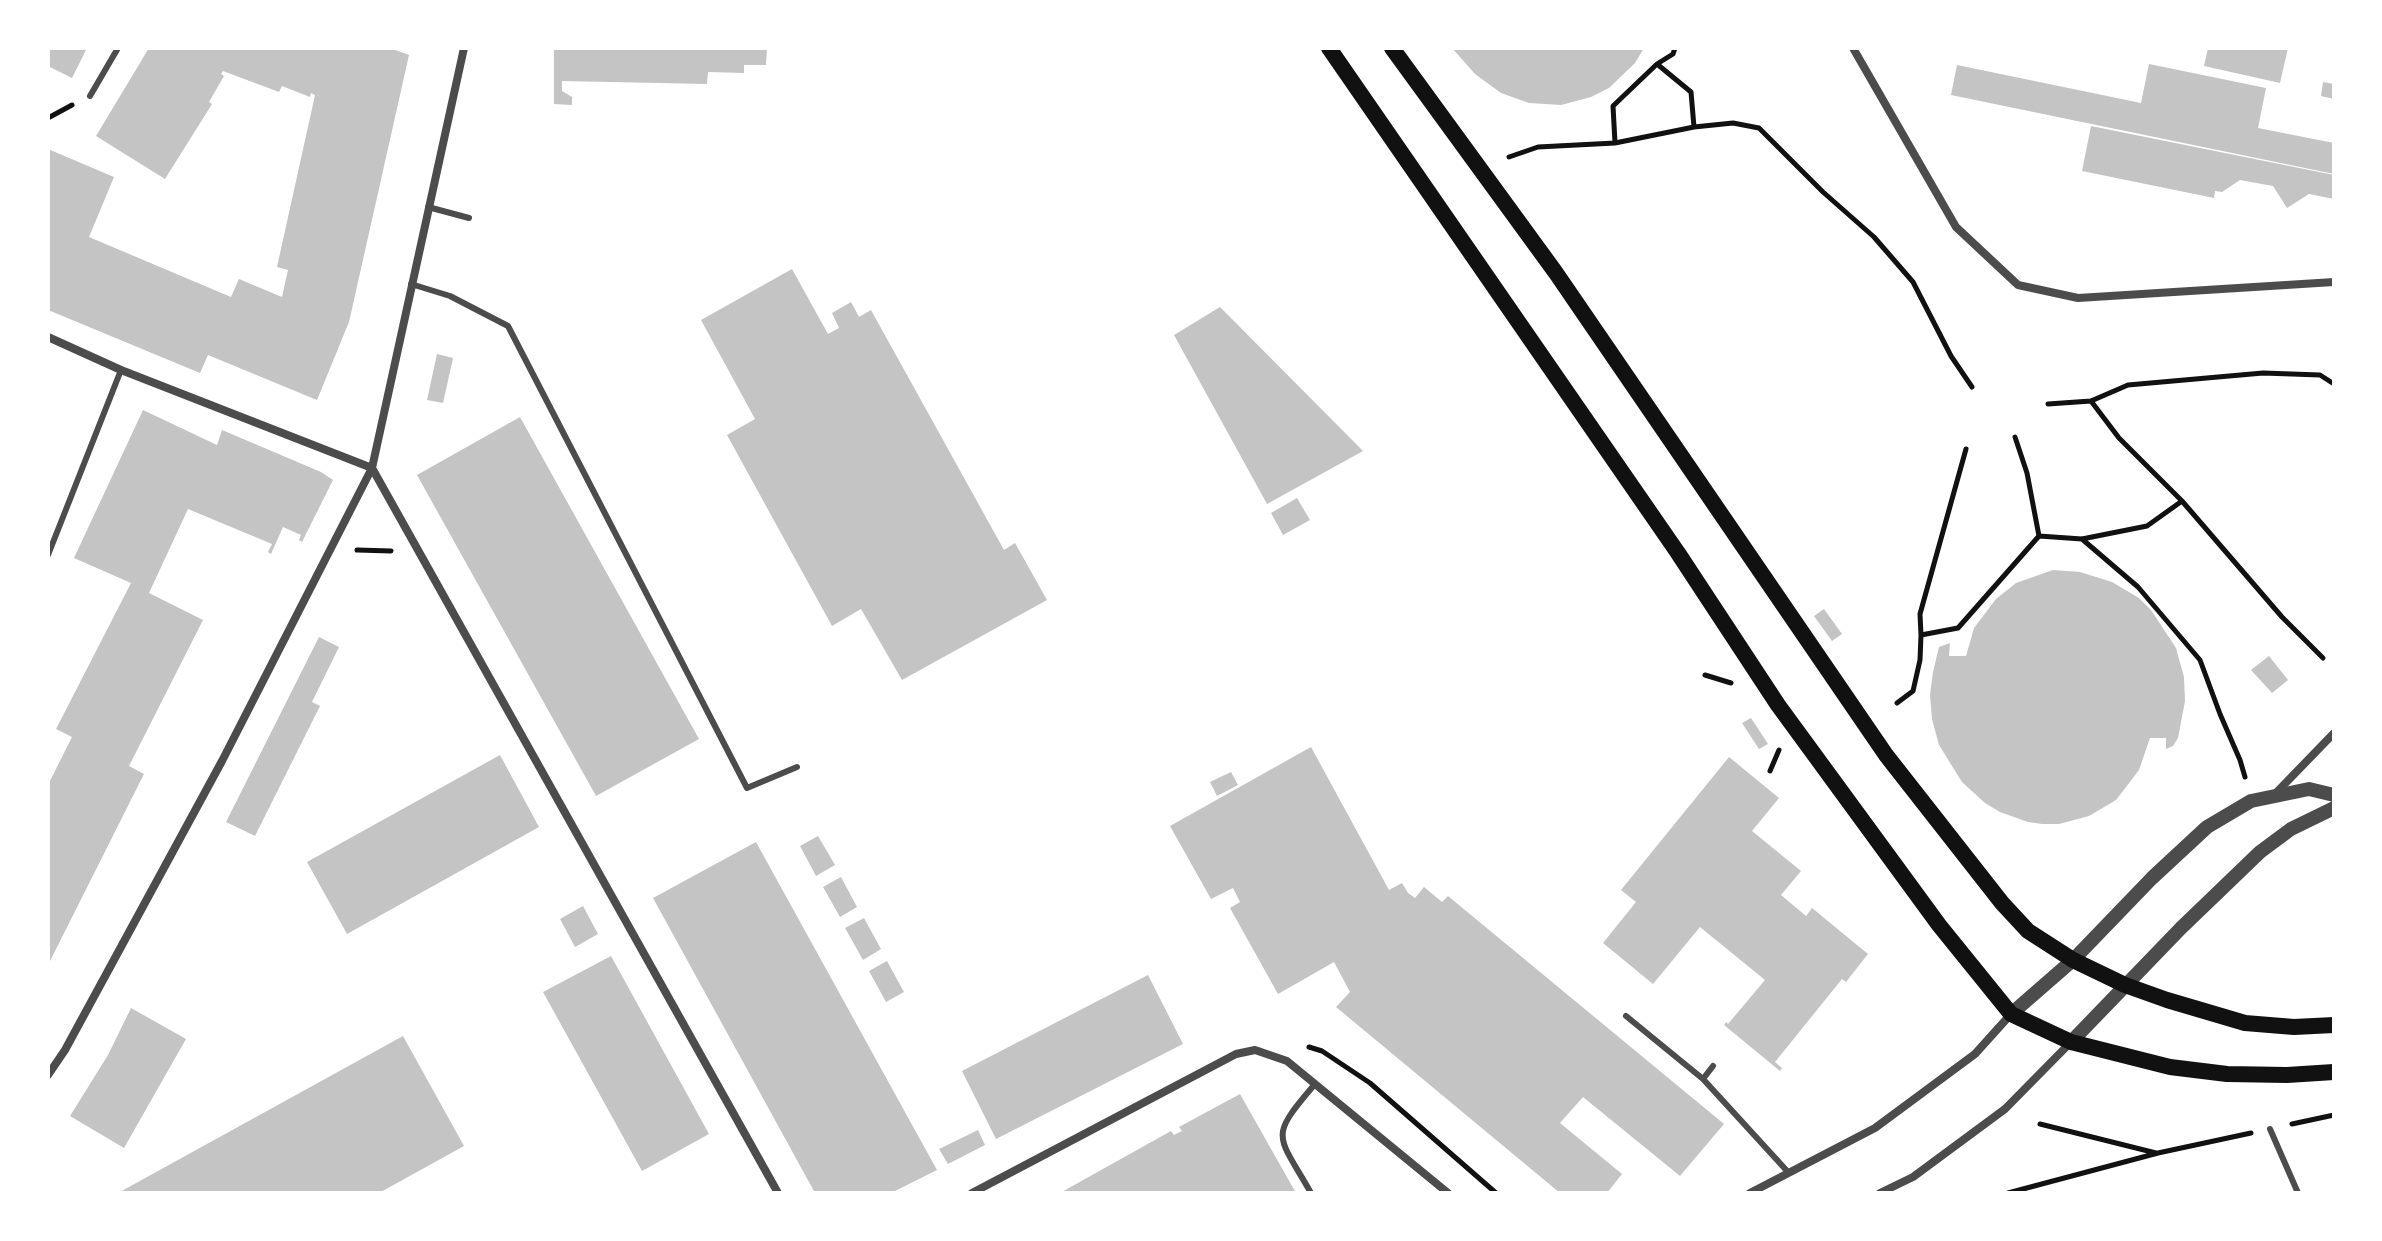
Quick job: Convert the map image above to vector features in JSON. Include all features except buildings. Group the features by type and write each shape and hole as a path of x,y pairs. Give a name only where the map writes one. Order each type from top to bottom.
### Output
{"main road":[{"path":"1329,48 1678,553 1778,705 1939,925 2011,1014 2071,1042 2170,1067 2227,1074 2334,1072"},
{"path":"1392,48 1556,273 1886,755 2002,903 2028,931 2073,960 2125,985 2245,1023 2294,1027 2334,1025"}],"street":[{"path":"48,1075 65,1050 214,775 372,468 464,48"},
{"path":"1853,48 1956,227 2018,285 2078,298 2334,282"},
{"path":"48,337 121,370 372,468 778,1193"},
{"path":"2272,797 2334,733"},
{"path":"1750,1193 1875,1128 1975,1054 2011,1014 2073,960 2152,878 2207,827 2251,801 2309,789 2334,795"},
{"path":"1880,1193 1913,1177 2005,1109 2260,852 2291,829 2334,808"},
{"path":"972,1193 1236,1054 1255,1050 1287,1061 1448,1193"}],"lane":[{"path":"90,96 118,48"},
{"path":"428,207 469,218"},
{"path":"411,284 450,296 508,326 747,788 797,767"},
{"path":"48,555 121,370"},
{"path":"1626,1016 1703,1079 1788,1172"},
{"path":"1703,1079 1713,1066"},
{"path":"1311,1193 1281,1141 1282,1126 1315,1084"},
{"path":"2270,1129 2298,1193"}],"path":[{"path":"1615,143 1613,106 1657,64 1673,54 1675,48"},
{"path":"1657,64 1691,92 1694,127"},
{"path":"1509,157 1538,147 1615,143 1694,127 1733,123 1759,128 1823,192 1874,237 1913,282 1951,356 1972,387"},
{"path":"2048,404 2091,401 2128,385 2263,373 2320,375 2334,384"},
{"path":"2091,401 2119,438 2182,501 2282,617 2323,658"},
{"path":"2015,437 2027,473 2039,536"},
{"path":"1897,703 1913,691 1920,660 1920,614 1966,449"},
{"path":"2039,536 2082,539 2147,526 2182,501"},
{"path":"1921,635 1958,628 2039,536"},
{"path":"2082,539 2138,587 2200,660 2240,760 2251,801"},
{"path":"332,550 421,552"},
{"path":"1705,675 1732,683"},
{"path":"1770,771 1779,750"},
{"path":"1255,1050 1266,1042 1281,1038 1322,1051 1370,1083 1496,1193"},
{"path":"2008,1193 2158,1153 2334,1115"},
{"path":"2040,1124 2158,1153"}]}
